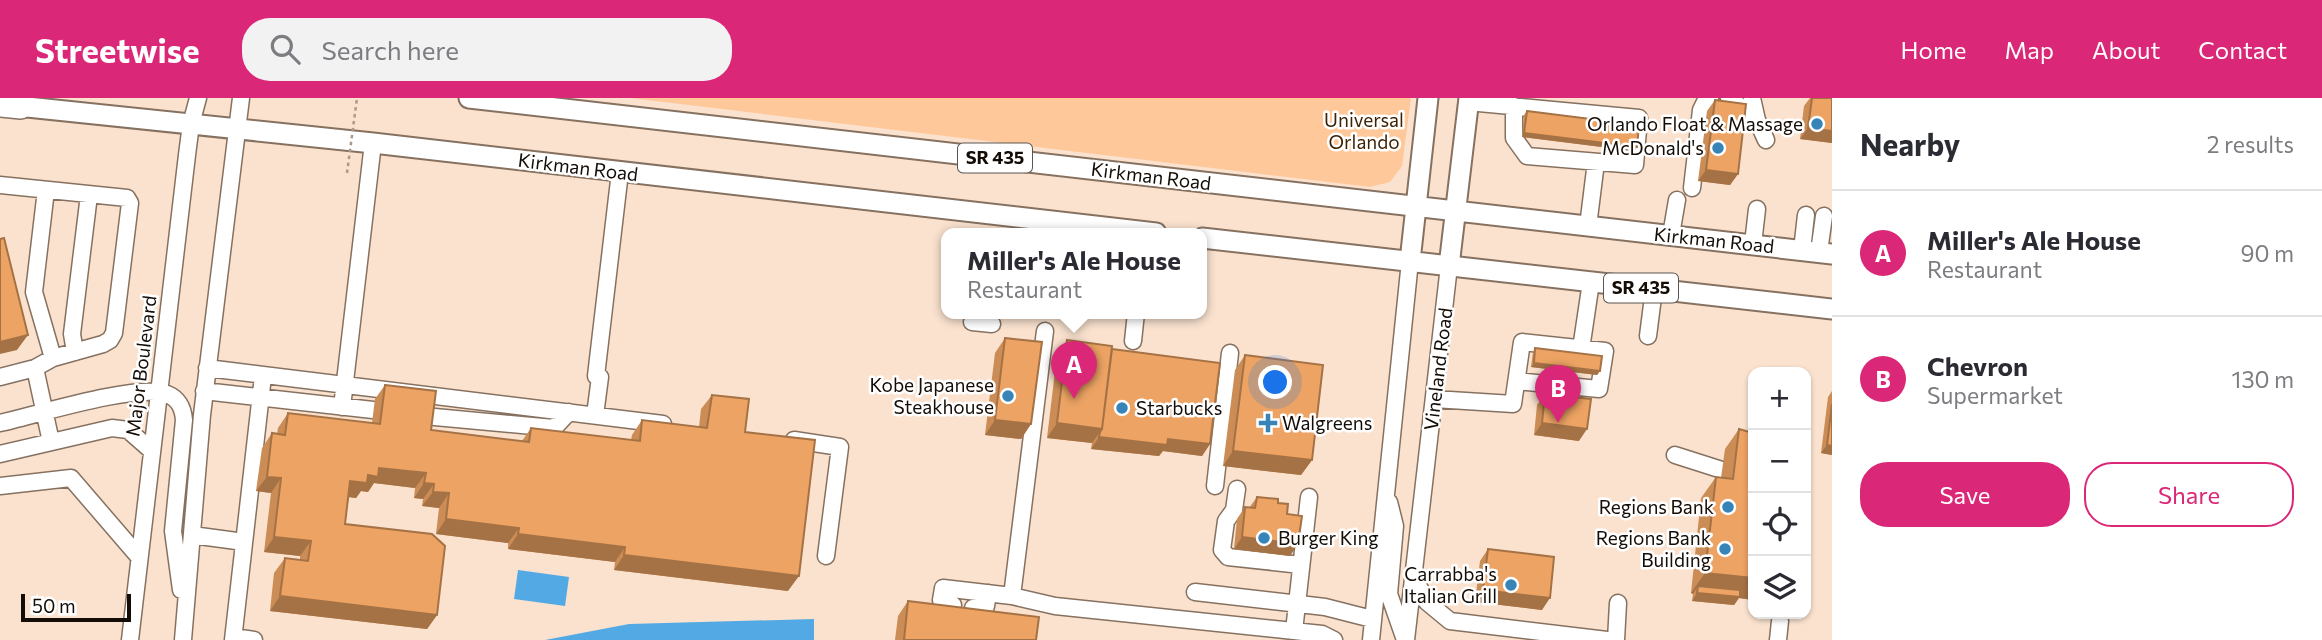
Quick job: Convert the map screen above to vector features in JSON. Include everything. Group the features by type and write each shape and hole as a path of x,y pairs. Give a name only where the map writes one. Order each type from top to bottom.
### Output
{"main road":[{"name":"Kirkman Road","path":"469,98 1818,252"},
{"name":"Vineland Road","path":"1410,261 1428,98"},
{"name":"Vineland Road","path":"1450,266 1468,100"},
{"name":"Kirkman Road","path":"7,105 1114,228"},
{"name":"SR 435","path":"1207,239 1832,309"}],"street":[{"name":"Major Boulevard","path":"130,640 191,124 198,98"},
{"path":"183,640 204,391 241,98"},
{"path":"1692,188 1701,110 1710,98"},
{"path":"1729,98 1758,120"},
{"path":"1752,98 1766,140"},
{"path":"1468,100 1639,118 1635,165 1527,156 1514,138 1514,106"},
{"path":"342,407 373,144"},
{"path":"1588,226 1596,162"},
{"path":"591,414 620,172"},
{"path":"0,185 127,198 130,203 114,332 110,340 53,358 35,368 0,377"},
{"path":"46,190 34,292 53,358"},
{"path":"75,352 72,334 89,195"},
{"path":"1671,235 1677,200"},
{"path":"1752,244 1757,209"},
{"path":"1806,215 1818,252"},
{"path":"1818,252 1824,216"},
{"name":"Vineland Road","path":"1371,640 1410,261"},
{"name":"Vineland Road","path":"1405,640 1450,266"},
{"path":"1581,348 1591,282"},
{"path":"1648,336 1654,289"},
{"path":"1133,341 1135,319"},
{"path":"972,322 992,324"},
{"path":"1012,596 1045,331"},
{"path":"1434,399 1513,404 1522,342 1605,351 1599,390 1517,381"},
{"path":"1214,486 1230,353"},
{"path":"35,368 51,442"},
{"path":"207,369 673,425"},
{"path":"254,640 234,639 263,376"},
{"path":"0,423 131,391 159,392 177,400 184,420 173,531 185,618"},
{"path":"204,391 373,411"},
{"path":"424,416 554,428 569,412"},
{"path":"0,454 117,428 128,430 152,451"},
{"path":"784,439 840,447 826,556"},
{"path":"1675,455 1722,470"},
{"path":"0,485 71,478 139,557"},
{"path":"1237,489 1234,510 1226,521 1222,550 1228,557 1301,565"},
{"path":"1386,489 1395,526 1389,594 1405,640"},
{"path":"1294,631 1309,497"},
{"path":"192,536 244,542"},
{"path":"1413,576 1427,602 1450,621 1606,640"},
{"path":"953,605 942,600 943,588 1012,596 1055,606 1322,634 1334,640"},
{"path":"1195,592 1325,607 1372,619 1381,640"},
{"path":"973,608 986,606 988,593"},
{"path":"1616,640 1618,603"},
{"path":"1778,640 1780,621"}],"path":[{"path":"347,173 357,98"}],"green space":[{"name":"Universal Orlando","path":"630,98 1411,98 1402,166 1390,182 1370,187"}],"water":[{"path":"518,570 569,577 565,606 514,599"},
{"path":"814,619 814,640 545,640 629,624"}],"building":[{"path":"1812,98 1832,98 1832,131 1808,128"},
{"name":"McDonald's","path":"1715,100 1746,104 1738,174 1706,170"},
{"path":"1527,111 1639,125 1637,147 1524,133"},
{"path":"4,238 28,335 0,342 0,239"},
{"name":"Kobe Japanese Steakhouse","path":"1005,338 1042,342 1031,424 995,420"},
{"path":"1067,340 1112,346 1102,429 1057,423"},
{"path":"1535,348 1602,356 1600,371 1534,363"},
{"path":"1112,349 1220,363 1210,444 1168,439 1167,445 1099,437"},
{"name":"Walgreens","path":"1245,355 1323,365 1312,460 1233,451"},
{"path":"385,385 436,391 431,430 529,442 531,428 640,441 642,420 707,428 712,395 749,399 745,432 815,440 799,576 624,555 625,547 518,534 519,528 446,519 449,493 433,492 434,484 424,483 426,473 379,468 378,477 368,475 367,483 350,481 345,524 432,534 445,546 437,615 280,596 285,558 308,561 311,541 274,537 281,478 267,477 272,433 285,435 288,413 380,424"},
{"path":"1545,394 1591,399 1587,429 1542,423"},
{"path":"1832,404 1832,446 1827,445"},
{"path":"1739,429 1748,432 1748,577 1705,573 1716,477 1733,479"},
{"path":"1257,497 1278,499 1278,503 1288,504 1287,514 1302,516 1298,544 1242,537 1245,507 1255,508"},
{"name":"Carrabba's Italian Grill","path":"1488,549 1554,557 1550,598 1483,590"},
{"path":"1698,586 1740,590 1740,597 1697,593"},
{"path":"908,601 1039,617 1036,640 904,640"}],"place":[{"name":"Orlando Float & Massage","path":"1817,124"},
{"name":"McDonald's","path":"1718,148"},
{"name":"Kobe Japanese Steakhouse","path":"1008,396"},
{"name":"Miller's Ale House","path":"1074,399"},
{"name":"Starbucks","path":"1122,408"},
{"name":"Walgreens","path":"1268,423"},
{"name":"Chevron","path":"1558,423"},
{"name":"Regions Bank","path":"1728,507"},
{"name":"Burger King","path":"1264,538"},
{"name":"Regions Bank Building","path":"1725,549"},
{"name":"Carrabba's Italian Grill","path":"1511,585"}]}
